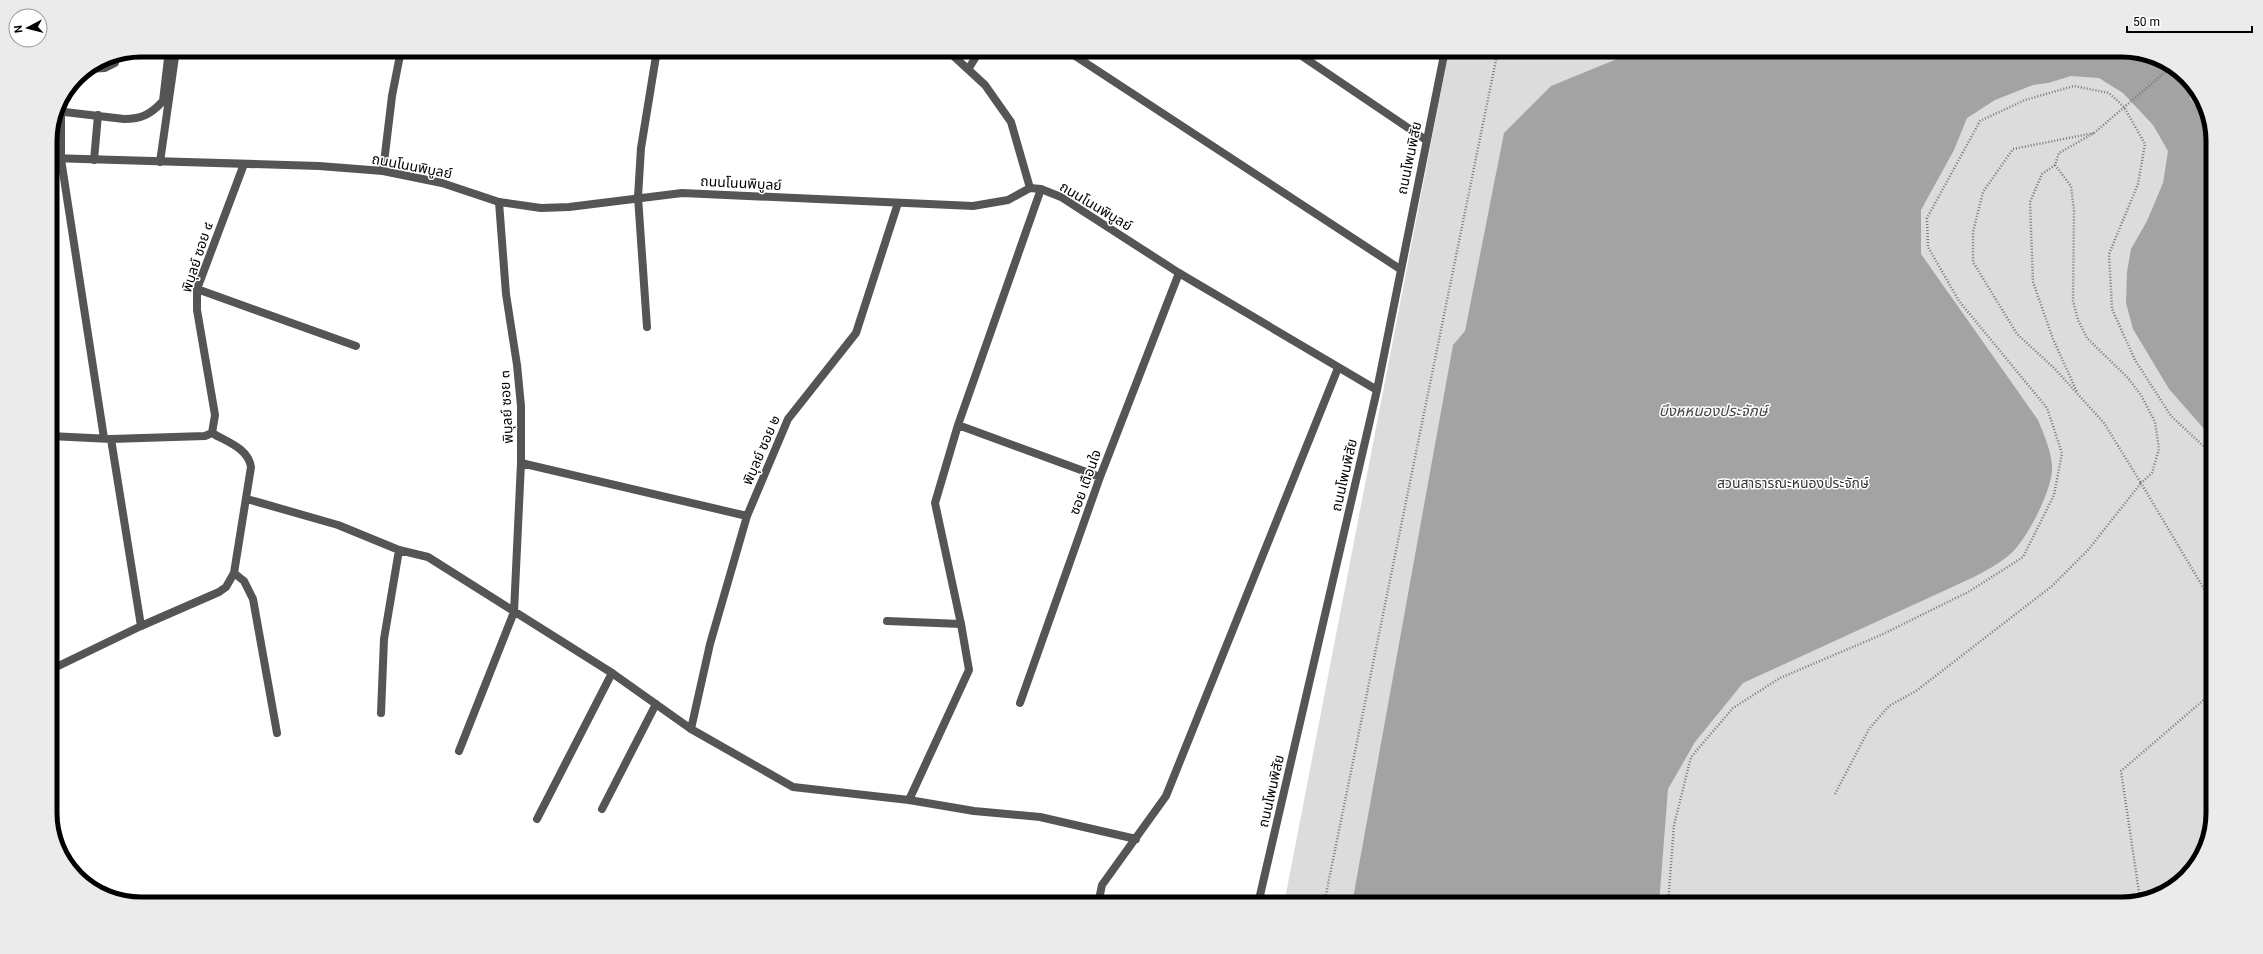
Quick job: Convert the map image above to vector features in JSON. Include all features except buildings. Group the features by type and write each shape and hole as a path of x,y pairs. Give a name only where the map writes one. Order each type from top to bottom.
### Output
{"street":[{"path":"62,112 135,119 153,112 163,101 168,57"},
{"path":"160,162 175,57"},
{"path":"383,171 392,96 400,57"},
{"path":"647,327 638,197 641,148 657,57"},
{"path":"956,57 969,68 985,85 1011,122 1030,188"},
{"path":"969,68 976,57"},
{"path":"1077,57 1400,269"},
{"path":"1303,57 1426,140"},
{"name":"ถนนโพนพิสัย","path":"1260,897 1377,390 1444,57"},
{"path":"98,68 105,68 115,63 115,61"},
{"path":"94,160 98,115"},
{"path":"59,122 61,159 141,626"},
{"name":"ถนนโนนพิบูลย์","path":"57,159 319,166 383,171 442,183 499,202 541,208 569,207 638,197 682,193 973,206 1008,200 1030,188 1041,189 1061,197 1179,273 1377,390"},
{"name":"พิบุลย์ ซอย ๔","path":"212,433 215,415 196,310 197,289 244,164"},
{"path":"909,800 969,670 961,624 935,503 958,425 1041,189"},
{"name":"พิบุลย์ ซอย ๓","path":"459,751 514,612 521,463 521,406 517,365 506,294 499,202"},
{"name":"พิบุลย์ ซอย ๒","path":"691,729 710,644 747,516 788,419 856,333 898,203"},
{"name":"ซอย เตือนใจ","path":"1020,702 1100,477 1179,273"},
{"path":"197,289 356,346"},
{"path":"1099,897 1102,885 1166,796 1338,368"},
{"path":"958,425 1100,477"},
{"path":"57,436 108,439 205,436 212,433 244,452 249,459 251,467 234,573 226,586 219,592 141,626 57,667"},
{"path":"521,463 747,516"},
{"path":"247,499 338,525 399,550 428,557 612,673 691,729 794,787 909,800 974,811 1040,817 1136,839"},
{"path":"381,713 384,639 399,550"},
{"path":"234,573 244,581 253,599 277,733"},
{"path":"887,621 961,624"},
{"path":"537,819 612,673"},
{"path":"602,809 656,704"}],"path":[{"path":"1325,897 1497,57"},
{"path":"2078,394 2053,339 2033,282 2030,202 2042,174 2055,165 2059,153 2094,133 2167,70"},
{"path":"1669,897 1674,825 1691,757 1733,708 1780,678 1881,635 1970,591 2023,557 2054,495 2062,453 2047,408 1959,301 1928,247 1927,218 1980,121 2025,100 2074,86 2109,93 2124,107 2145,144 2138,184 2109,254 2112,308 2135,360 2171,416 2206,448"},
{"path":"2094,133 2013,149 1983,192 1973,232 1973,262 2017,334 2055,369 2104,423 2206,592"},
{"path":"1835,794 1869,729 1889,706 1922,687 2052,586 2088,550 2140,483 2152,473 2159,449 2155,422 2142,395 2128,378 2087,338 2078,320 2073,301 2074,211 2071,186 2055,165"},
{"path":"2140,895 2121,771 2206,698"}],"green space":[{"name":"สวนสาธารณะหนองประจักษ์","path":"1448,57 2122,57 2154,63 2173,74 2185,86 2192,94 2202,114 2206,136 2206,813 2200,845 2192,860 2177,876 2169,883 2149,893 2122,897 1285,897"}],"water":[{"name":"บึงหหนองประจักษ์","path":"1622,57 2122,57 2149,61 2164,68 2173,74 2190,92 2190,98 2202,117 2206,136 2206,431 2169,389 2133,329 2126,303 2127,272 2131,249 2147,221 2163,183 2168,151 2153,125 2123,93 2099,78 2071,76 2048,83 2033,85 1995,100 1967,118 1954,150 1921,210 1921,254 2038,420 2048,445 2052,471 2047,492 2036,517 2015,549 2000,562 1974,577 1743,683 1695,742 1668,789 1660,897 1353,897 1453,345 1465,331 1504,133 1551,86"}]}
